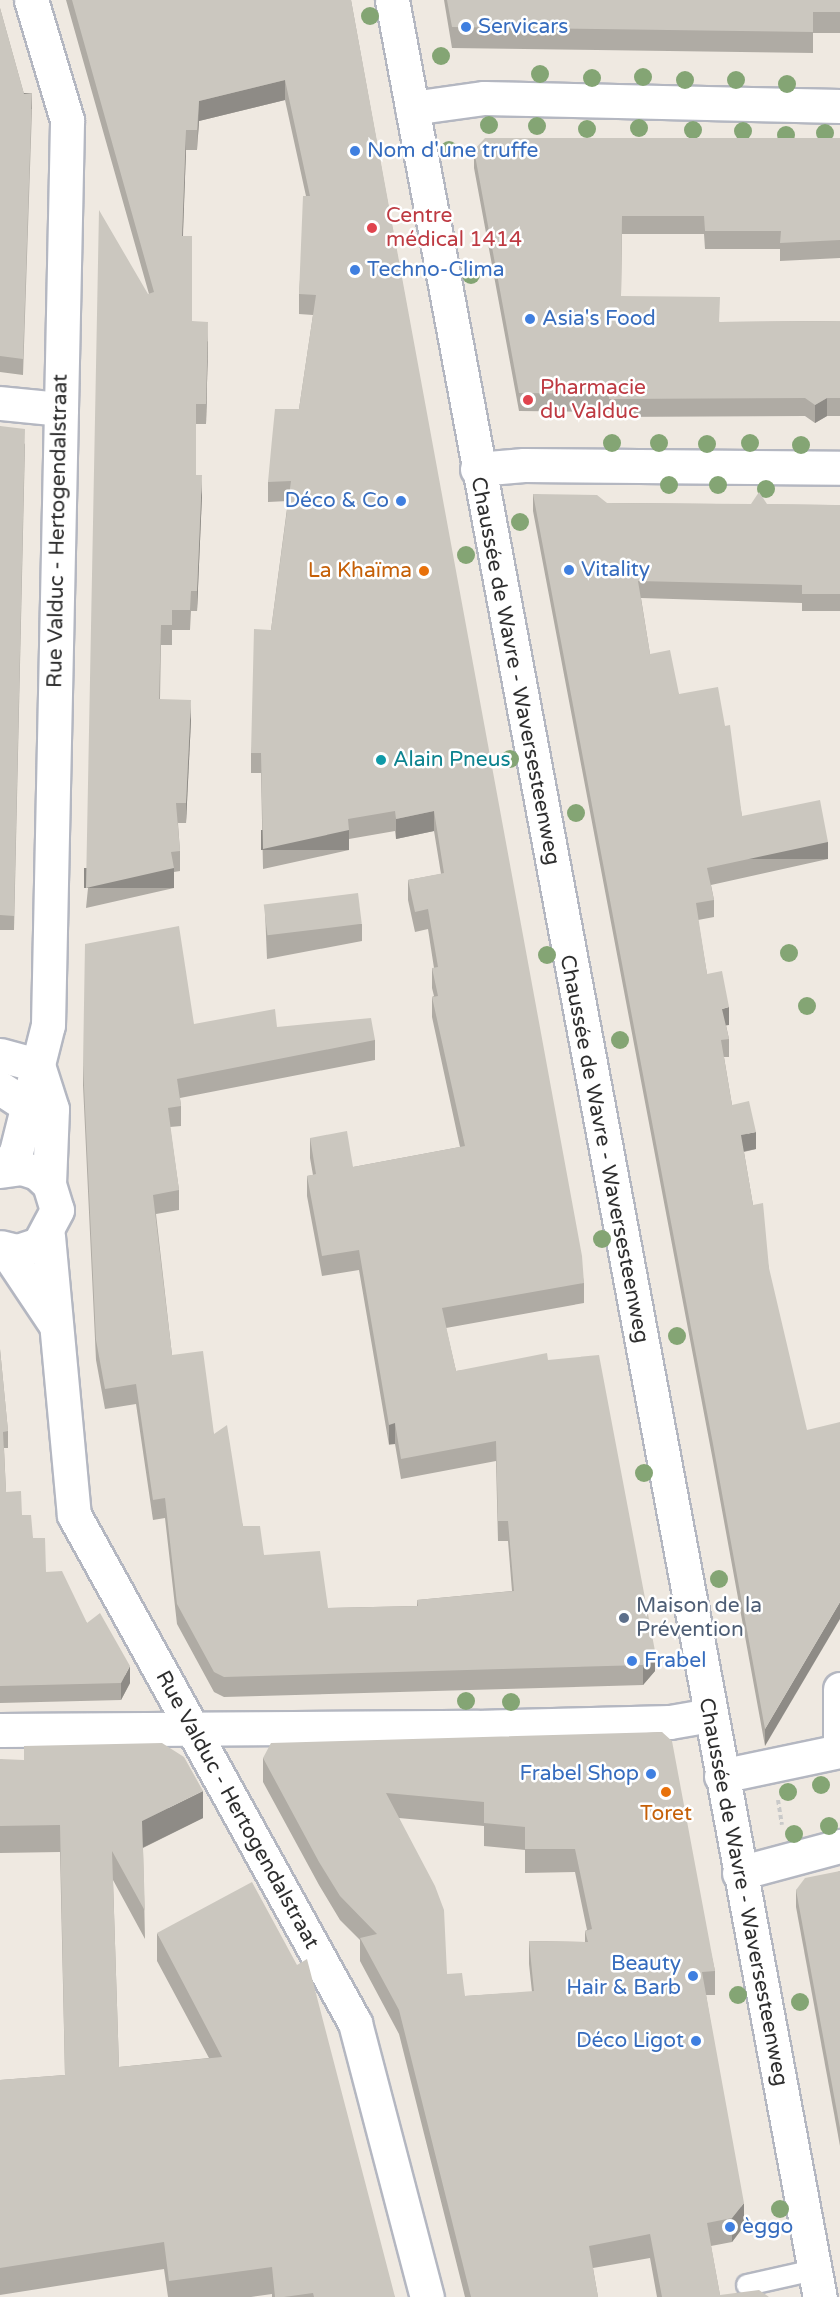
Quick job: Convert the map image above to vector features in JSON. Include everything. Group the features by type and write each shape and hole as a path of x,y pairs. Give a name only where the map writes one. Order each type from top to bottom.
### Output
{"street":[{"name":"Rue Valduc - Hertogendalstraat","path":"3,1169 16,1152 13,1096 38,1065 48,1025 67,120 31,0"},
{"name":"Chaussée de Wavre - Waversesteenweg","path":"393,0 477,469 817,2283"},
{"path":"412,108 466,98 840,106"},
{"path":"0,403 61,409"},
{"path":"477,469 524,465 840,468"},
{"path":"0,1054 38,1065"},
{"name":"Rue Valduc - Hertogendalstraat","path":"38,1065 52,1109 49,1184 57,1210 48,1236 74,1515 355,2023 427,2297"},
{"name":"Rue Valduc - Hertogendalstraat","path":"3,1169 37,1173 49,1184"},
{"name":"Rue Valduc - Hertogendalstraat","path":"3,1248 28,1249 48,1236"},
{"name":"Rue Valduc - Hertogendalstraat","path":"3,1248 56,1325"},
{"path":"721,1776 840,1749 840,1689"},
{"path":"0,1730 194,1730 670,1722 710,1715"},
{"path":"739,1872 840,1846"}],"lane":[{"path":"747,2285 817,2283"}],"path":[{"path":"776,1790 784,1838"}],"building":[{"path":"72,0 351,0 582,1256 584,1283 442,1308 456,1371 547,1353 548,1360 599,1355 655,1651 643,1665 224,1677 214,1672 177,1604 165,1498 153,1500 136,1384 105,1389 96,1340 83,1065 85,944 179,926 194,1024 275,1009 277,1027 371,1018 375,1040 177,1079 181,1106 168,1108 179,1190 153,1195 172,1355 203,1351 214,1434 227,1425 243,1526 260,1526 264,1555 320,1551 328,1608 418,1606 417,1600 514,1591 508,1521 498,1521 496,1441 401,1459 395,1423 389,1425 359,1250 322,1256 307,1176 316,1174 310,1138 347,1131 353,1167 465,1146 432,997 438,996 432,968 438,967 428,909 415,912 408,880 444,873 434,811 396,819 395,811 348,819 349,830 263,849 261,753 251,753 254,629 271,630 291,481 268,482 272,439 275,409 299,409 316,295 299,294 303,196 310,196 285,80 199,101 197,130 186,130 182,236 192,236 192,321 208,322 206,404 196,404 196,475 202,475 197,591 191,591 190,610 172,610 172,625 161,625 159,699 191,700 186,803 176,803 180,851 171,852 174,868 86,888 99,210 148,294 154,292"},
{"path":"447,0 840,0 840,12 813,12 813,32 452,27"},
{"path":"0,8 24,94 32,93 23,359 0,356"},
{"path":"485,138 840,138 840,240 780,243 781,231 705,231 704,216 622,216 621,296 720,297 719,322 840,321 840,398 827,398 815,405 805,398 609,399 609,394 519,393 474,150"},
{"path":"0,426 25,429 14,916 0,915"},
{"path":"759,492 767,504 840,505 840,594 802,594 802,585 638,581 650,654 670,650 679,694 718,687 725,726 730,725 742,816 820,800 828,842 707,868 714,900 696,903 707,974 722,971 729,1007 722,1009 729,1039 721,1040 732,1105 749,1101 756,1132 741,1135 753,1205 763,1203 769,1268 807,1430 840,1422 840,1602 765,1729 533,494 597,495 607,503 751,504"},
{"path":"358,893 362,924 267,935 264,905"},
{"path":"0,1349 8,1431 3,1432 6,1492 21,1491 22,1515 31,1515 33,1538 45,1538 46,1572 62,1571 87,1623 100,1613 130,1666 121,1683 0,1686"},
{"path":"662,1732 672,1741 715,1971 702,1972 744,2203 732,2218 707,2223 720,2295 759,2290 769,2297 662,2297 650,2234 589,2246 598,2297 471,2297 399,2010 360,1938 377,1934 340,1896 319,1862 263,1758 271,1743","holes":["386,1793 484,1802 484,1823 525,1827 525,1849 575,1849 592,1929 585,1931 588,1942 529,1941 534,1991 465,1996 462,1973 447,1974 444,1910 435,1886"]},
{"path":"162,1743 184,1757 203,1791 142,1821 145,1911 112,1851 119,2067 222,2057 157,1933 252,1882 297,1965 307,1959 395,2297 314,2297 313,2293 275,2297 272,2267 169,2281 164,2242 0,2268 0,2080 65,2075 60,1825 0,1826 0,1759 24,1760 24,1746"},
{"path":"840,1871 840,2128 796,1890 805,1878"}],"place":[{"name":"Servicars","path":"466,27"},
{"name":"Nom d'une truffe","path":"355,151"},
{"name":"Centre médical 1414","path":"372,228"},
{"name":"Techno-Clima","path":"355,270"},
{"name":"Asia's Food","path":"530,319"},
{"name":"Pharmacie du Valduc","path":"528,400"},
{"name":"Déco & Co","path":"401,501"},
{"name":"Vitality","path":"569,570"},
{"name":"La Khaïma","path":"424,571"},
{"name":"Alain Pneus","path":"381,760"},
{"name":"Maison de la Prévention","path":"624,1618"},
{"name":"Frabel","path":"632,1661"},
{"name":"Frabel Shop","path":"651,1774"},
{"name":"Toret","path":"666,1792"},
{"name":"Beauty Hair & Barb","path":"693,1976"},
{"name":"Déco Ligot","path":"696,2041"},
{"name":"èggo","path":"730,2227"}]}
